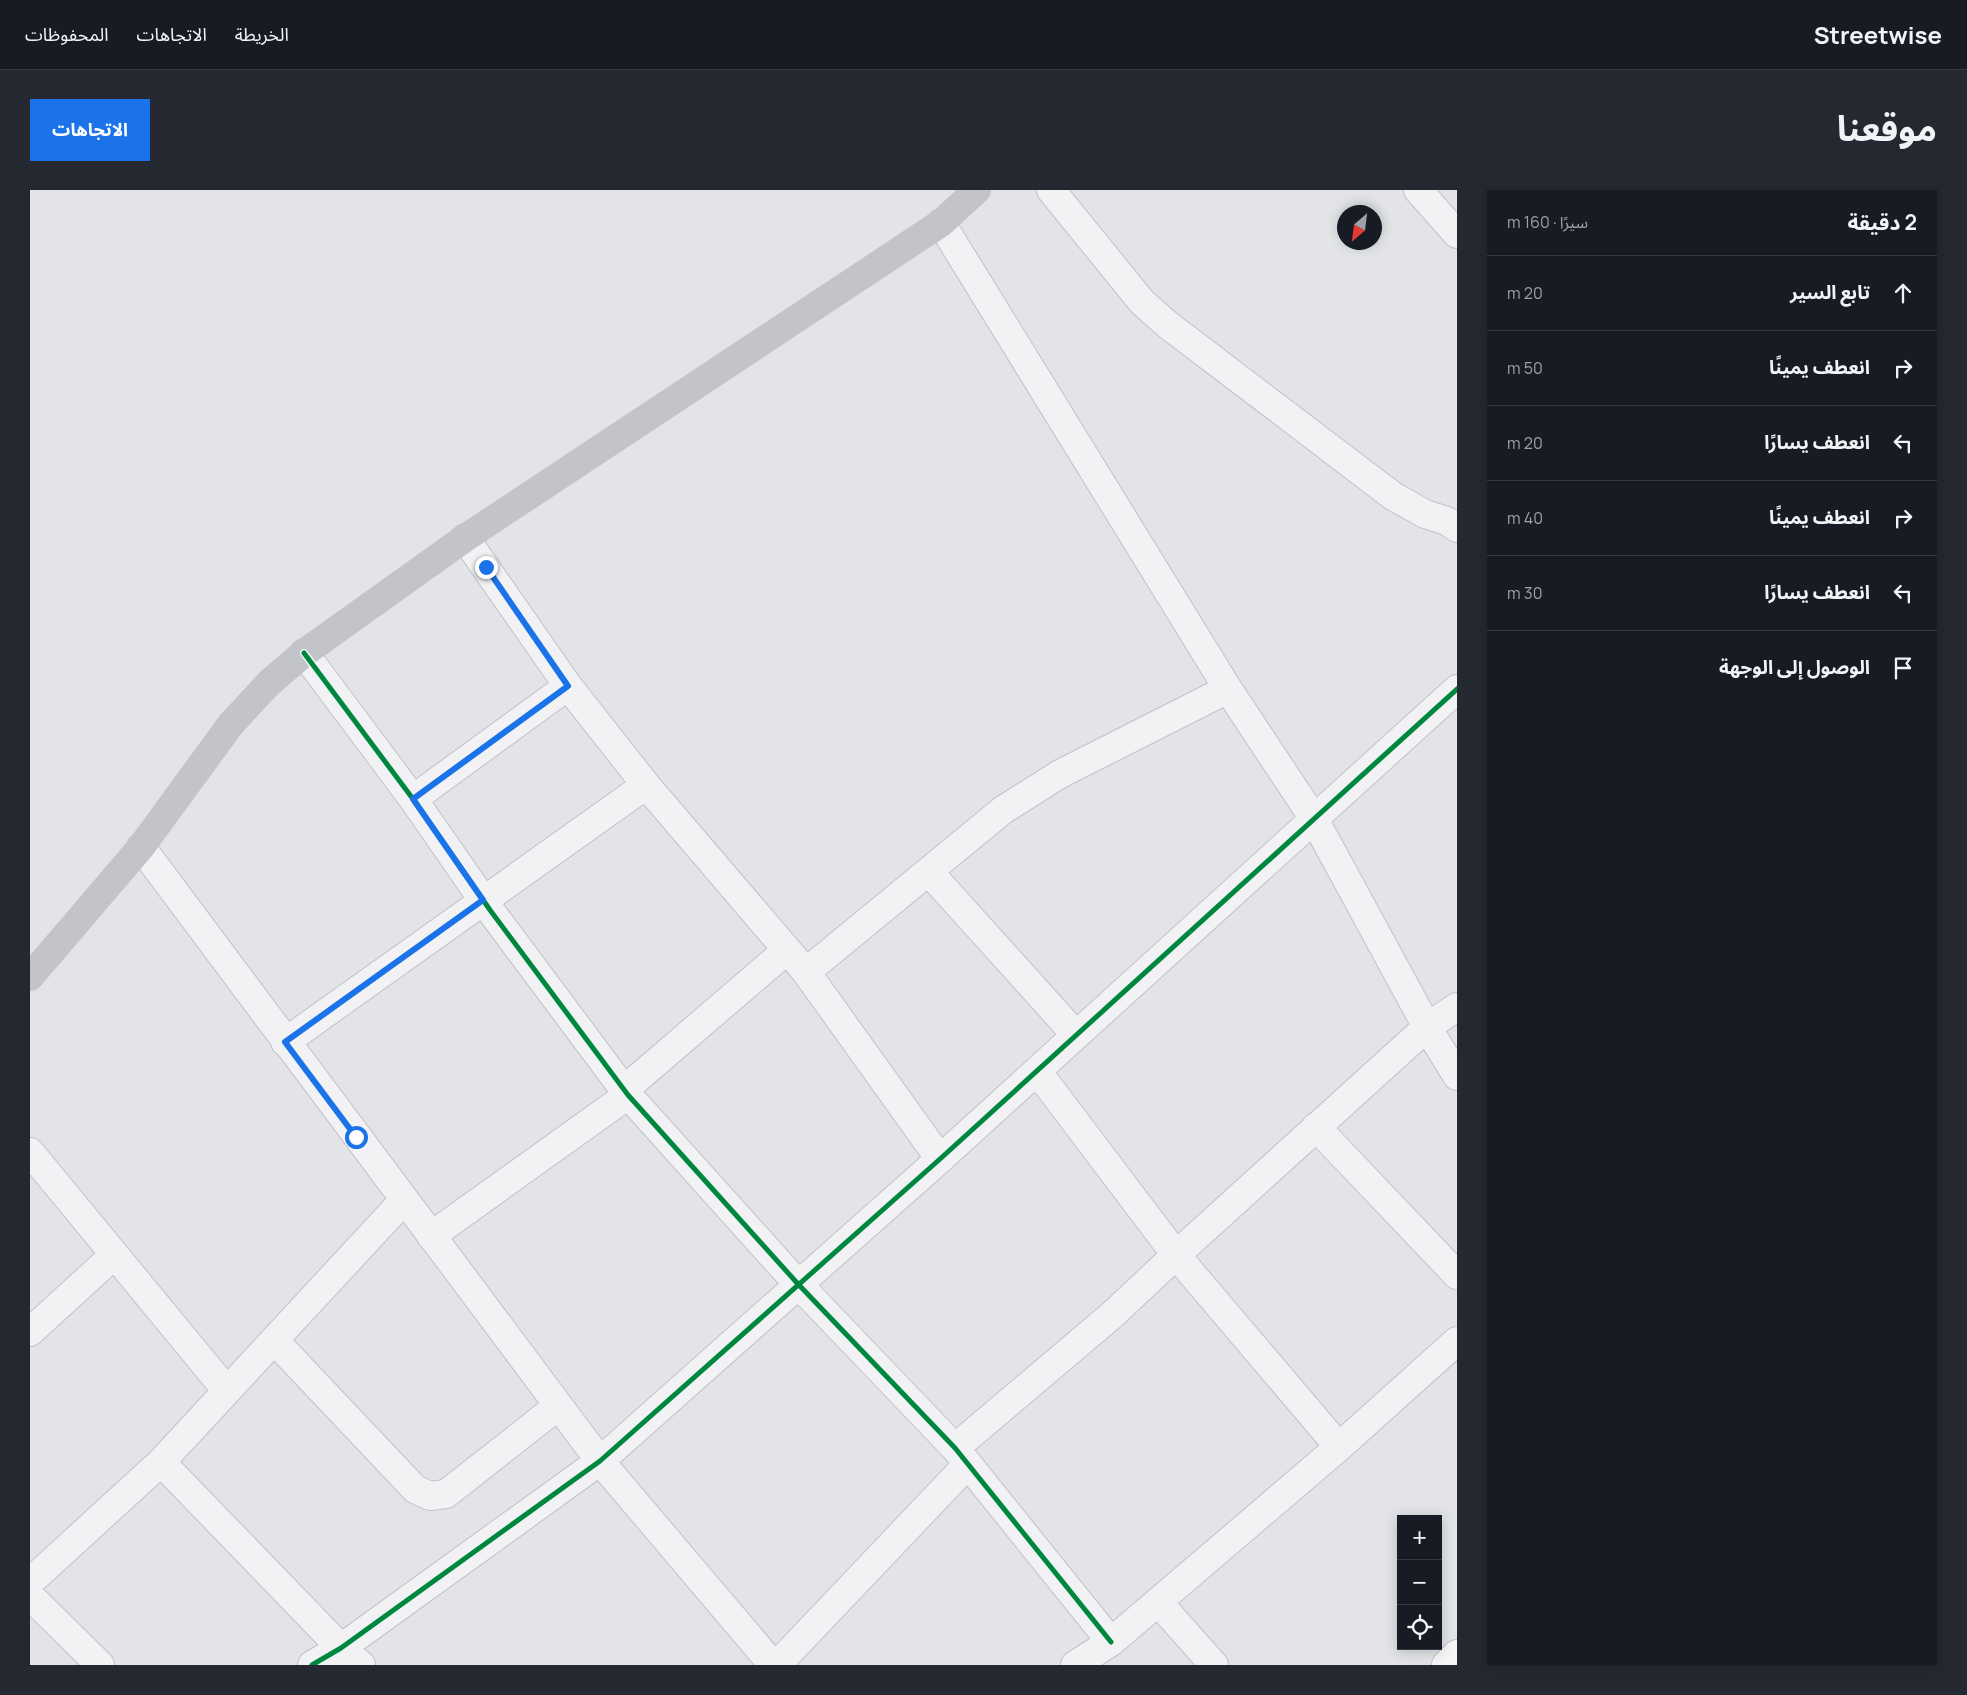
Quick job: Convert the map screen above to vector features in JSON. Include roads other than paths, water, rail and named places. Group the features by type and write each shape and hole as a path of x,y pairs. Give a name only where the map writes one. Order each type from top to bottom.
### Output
{"main road":[{"path":"1446,1665 1457,1654"}],"street":[{"path":"30,977 141,847 232,724 269,683 304,653 465,538 941,223 977,190"},
{"path":"1050,190 1142,302 1168,325 1393,496 1411,508 1447,521 1457,528"},
{"path":"1418,190 1457,234"},
{"path":"941,223 1228,689 1314,819 1427,1027 1457,1076"},
{"path":"465,538 568,686 646,785 806,972 940,1159"},
{"path":"304,653 413,799 483,900 626,1092 798,1284 961,1456 1111,1642"},
{"path":"413,799 568,686"},
{"path":"806,972 1004,810 1060,774 1228,689"},
{"path":"312,1665 351,1657 600,1461 940,1159 1457,690"},
{"path":"285,1042 646,785"},
{"path":"141,847 600,1461 773,1665"},
{"path":"929,872 1076,1035"},
{"path":"431,1236 626,1092 787,950"},
{"path":"777,1665 961,1456 1176,1254 1316,1127 1427,1027 1457,1007"},
{"path":"1037,1071 1176,1254 1339,1447"},
{"path":"1316,1127 1457,1275"},
{"path":"30,1152 113,1256 227,1391"},
{"path":"100,1665 31,1597 161,1462 404,1200"},
{"path":"30,1332 113,1256"},
{"path":"274,1340 416,1489 430,1496 446,1494 558,1406"},
{"path":"1075,1665 1111,1642 1339,1447 1457,1341"},
{"path":"161,1462 351,1657"},
{"path":"1158,1602 1214,1665"}]}
